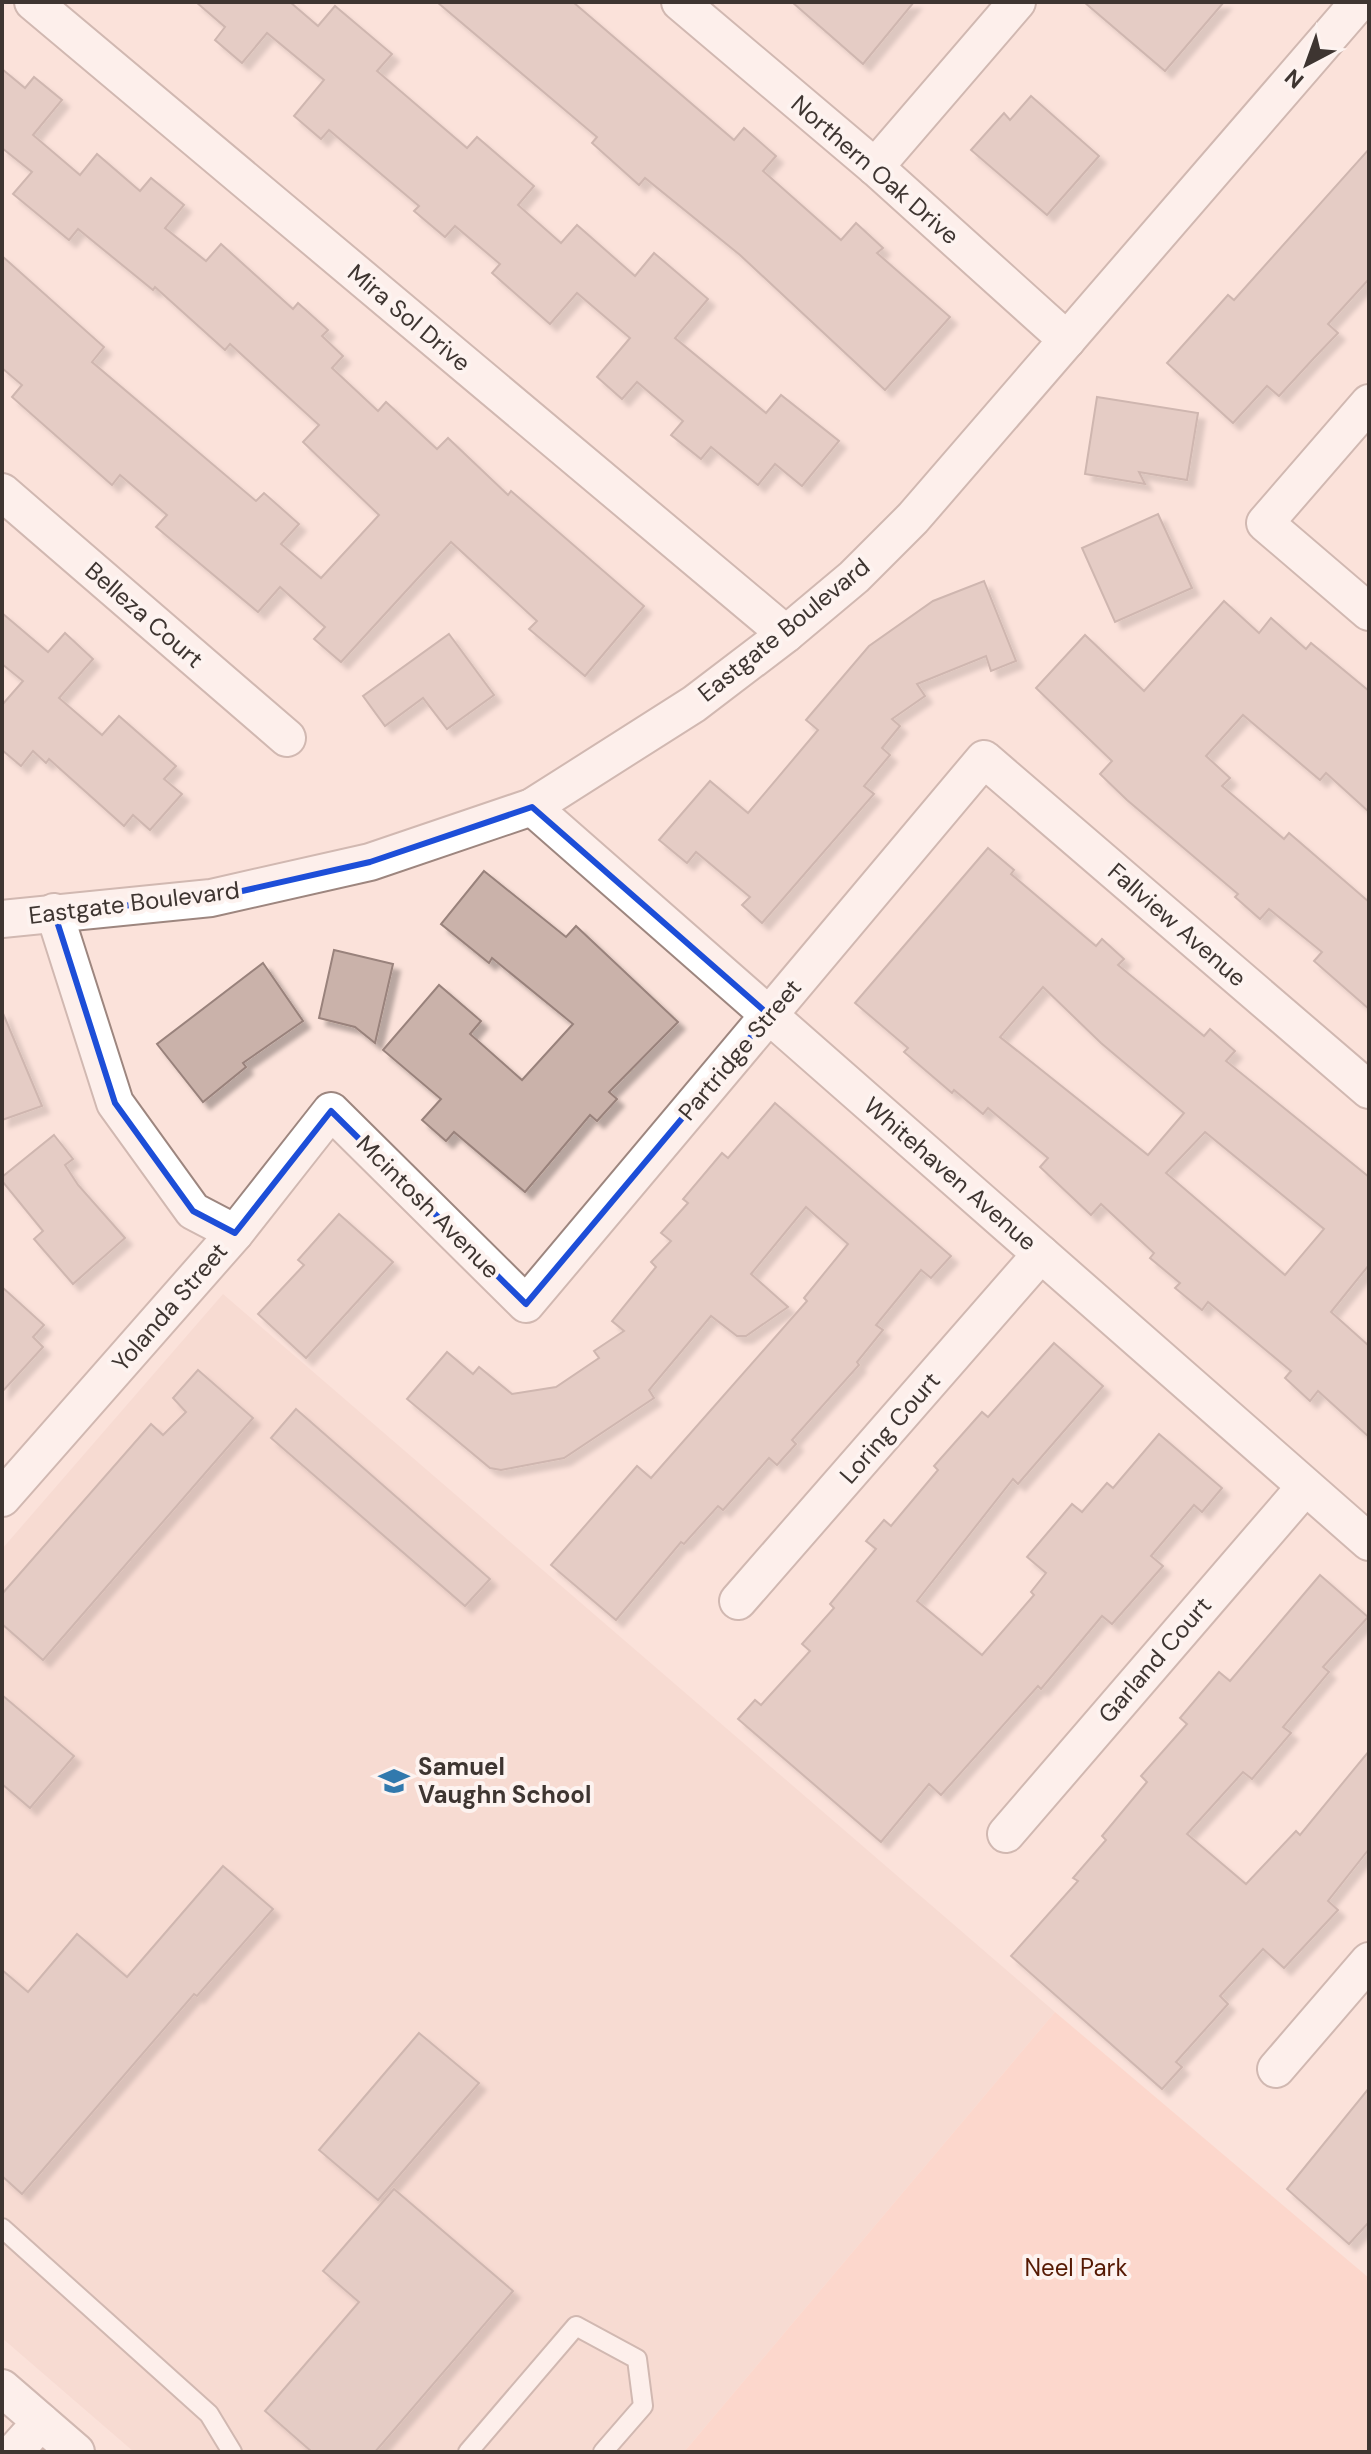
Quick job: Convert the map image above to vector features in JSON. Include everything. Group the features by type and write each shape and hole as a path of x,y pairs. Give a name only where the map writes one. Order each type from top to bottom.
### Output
{"street":[{"name":"Mira Sol Drive","path":"33,2 786,634"},
{"name":"Northern Oak Drive","path":"680,2 875,167 1067,340"},
{"path":"875,167 1017,2"},
{"name":"Eastgate Boulevard","path":"2,919 211,898 370,862 532,807 694,704 854,577 913,518 1359,2"},
{"path":"1369,403 1265,523 1369,612"},
{"name":"Belleza Court","path":"2,492 287,738"},
{"name":"Partridge Street","path":"526,1304 984,759"},
{"name":"Fallview Avenue","path":"984,759 1369,1090"},
{"name":"Whitehaven Avenue","path":"532,807 1369,1542"},
{"path":"54,912 115,1103 193,1211 235,1233"},
{"name":"Yolanda Street","path":"3,1493 235,1233 331,1111"},
{"name":"Mcintosh Avenue","path":"331,1111 526,1304"},
{"name":"Loring Court","path":"738,1601 1041,1254"},
{"name":"Garland Court","path":"1006,1834 1305,1487"},
{"path":"1276,2069 1369,1961"},
{"path":"2,2388 76,2452"},
{"path":"14,2452 41,2422"}],"lane":[{"path":"2,2228 209,2414 232,2452"},
{"path":"468,2452 576,2326 637,2359 643,2406 603,2452"}],"highlighted area":[{"path":"532,807 769,1015 526,1304 331,1111 235,1233 193,1211 115,1103 54,912 211,898 370,862"}],"shaded area":[{"name":"Samuel Vaughn School","path":"223,1294 1055,2012 684,2452 134,2452 2,2338 2,1549"}],"green space":[{"name":"Neel Park","path":"1055,2012 1369,2278 1369,2452 684,2452"}],"building":[{"path":"196,2 290,2 318,26 335,6 392,54 377,71 467,148 477,137 534,186 518,205 561,243 577,225 635,276 654,253 708,299 675,338 766,413 781,395 839,441 802,486 775,464 758,485 711,447 701,459 671,435 683,421 637,382 622,399 597,377 630,338 577,293 550,324 492,273 500,264 455,226 445,237 414,211 419,206 329,130 321,139 294,116 324,80 267,33 242,63 215,40 225,27"},
{"path":"437,2 573,2 734,140 744,128 776,156 763,171 841,240 856,223 883,248 877,253 950,317 885,390 740,255 645,178 639,185 592,143 597,137"},
{"path":"792,2 914,2 863,64"},
{"path":"1084,2 1224,2 1165,71"},
{"path":"2,69 25,88 34,77 62,100 33,135 80,175 97,154 140,191 151,178 184,205 165,228 206,261 221,244 293,309 298,303 328,330 322,336 343,356 332,368 378,411 386,402 437,449 448,438 508,495 511,491 644,606 585,676 529,629 537,621 451,542 341,662 314,639 325,627 280,587 258,612 156,527 167,515 120,475 112,485 12,397 22,385 2,368 2,256 104,347 92,362 256,501 264,493 299,524 281,544 321,578 379,515 303,442 319,425 230,344 225,350 155,287 153,290 78,229 69,240 13,194 32,172 2,148"},
{"path":"1031,96 1099,156 1047,215 971,150 1004,113 1010,120"},
{"path":"1369,149 1369,279 1328,324 1338,333 1279,396 1267,386 1233,423 1167,363 1228,295 1234,300"},
{"path":"1097,397 1198,413 1187,480 1139,472 1145,484 1085,474"},
{"path":"1158,514 1192,588 1115,622 1082,548"},
{"path":"984,581 1016,661 991,671 986,656 917,684 925,696 892,719 900,726 882,748 890,755 864,786 874,794 762,923 742,905 750,897 696,852 687,863 659,840 710,781 748,813 818,730 806,720 869,646 933,601"},
{"path":"1224,601 1259,633 1271,618 1306,649 1311,643 1369,691 1369,812 1326,773 1320,780 1243,715 1206,756 1230,778 1222,786 1284,839 1289,833 1369,902 1369,1009 1314,961 1322,952 1269,909 1260,919 1235,897 1238,894 1100,774 1112,761 1036,688 1085,635 1144,691"},
{"path":"2,613 48,652 65,633 93,659 59,698 102,735 119,716 176,766 164,779 182,794 150,830 133,815 124,826 49,759 46,763 33,751 21,766 2,750 2,705 23,681 2,664"},
{"path":"449,634 494,695 447,729 423,698 385,726 363,696"},
{"path":"988,848 1014,870 1011,874 1096,946 1102,939 1124,959 1118,965 1204,1036 1210,1029 1235,1051 1226,1061 1369,1177 1369,1265 1331,1312 1369,1346 1369,1437 1318,1391 1310,1401 1285,1378 1291,1371 1208,1302 1202,1310 1175,1288 1180,1283 1150,1258 1154,1253 1101,1204 1091,1215 1040,1167 1048,1158 988,1108 983,1114 954,1090 952,1093 904,1052 908,1048 855,1003","holes":["1043,987 1101,1043 1184,1113 1148,1155 1000,1037","1205,1132 1324,1229 1285,1275 1166,1173"]},
{"path":"484,871 566,937 576,926 678,1022 609,1092 617,1099 597,1121 590,1115 525,1192 454,1132 446,1141 422,1120 441,1099 383,1050 439,985 481,1021 470,1034 522,1080 573,1024 492,958 489,963 441,924"},
{"path":"334,950 393,964 375,1043 355,1027 319,1018"},
{"path":"263,963 303,1021 243,1063 246,1067 203,1102 157,1044"},
{"path":"2,1011 42,1106 2,1120"},
{"path":"775,1103 951,1256 931,1278 921,1270 876,1325 883,1330 857,1362 859,1365 792,1440 796,1444 777,1465 769,1458 723,1510 718,1506 684,1544 681,1542 616,1620 551,1565 637,1466 651,1478 807,1301 804,1298 848,1244 806,1207 751,1274 788,1307 746,1336 737,1336 711,1316 649,1390 654,1398 564,1458 501,1470 490,1468 407,1399 447,1352 473,1374 479,1367 512,1394 556,1387 599,1358 594,1351 624,1331 612,1321 656,1267 651,1262 671,1241 661,1233 688,1203 683,1199 722,1153 728,1158"},
{"path":"54,1135 73,1159 65,1165 78,1185 125,1238 73,1284 34,1239 43,1231 2,1181 2,1177"},
{"path":"339,1214 393,1262 306,1358 258,1314 304,1265 298,1260"},
{"path":"2,1287 44,1325 33,1337 43,1347 2,1392"},
{"path":"1054,1343 1103,1386 1018,1484 1013,1479 917,1601 982,1655 1034,1595 1031,1592 1046,1573 1027,1557 1072,1504 1082,1512 1107,1483 1113,1488 1159,1434 1222,1488 1202,1512 1194,1505 1151,1556 1163,1566 1112,1624 1102,1616 1041,1689 1038,1686 941,1795 929,1784 881,1842 738,1719 755,1700 761,1705 810,1651 802,1644 834,1608 830,1604 876,1549 866,1541 884,1520 891,1526 938,1470 934,1466 982,1412 988,1417"},
{"path":"198,1370 253,1418 43,1660 2,1624 2,1594 151,1424 163,1435 186,1412 173,1398"},
{"path":"296,1409 490,1579 465,1606 271,1438"},
{"path":"1320,1575 1368,1617 1323,1667 1329,1672 1283,1727 1291,1733 1252,1779 1243,1772 1187,1834 1246,1884 1296,1831 1300,1835 1369,1751 1369,1849 1328,1901 1338,1910 1284,1968 1263,1949 1220,1996 1228,2004 1176,2062 1182,2067 1162,2089 1011,1956 1078,1881 1073,1878 1106,1840 1102,1836 1147,1782 1141,1776 1187,1724 1180,1718 1219,1672 1230,1681"},
{"path":"2,1695 74,1756 30,1808 2,1784"},
{"path":"223,1866 273,1909 197,1996 194,1994 22,2194 2,2176 2,1970 28,1992 77,1934 127,1977"},
{"path":"419,2033 479,2083 378,2200 319,2150"},
{"path":"1369,2088 1369,2222 1349,2244 1287,2189"},
{"path":"394,2189 513,2291 375,2452 312,2452 265,2411 359,2302 323,2271"}],"place":[{"name":"Samuel Vaughn School","path":"394,1781"}]}
